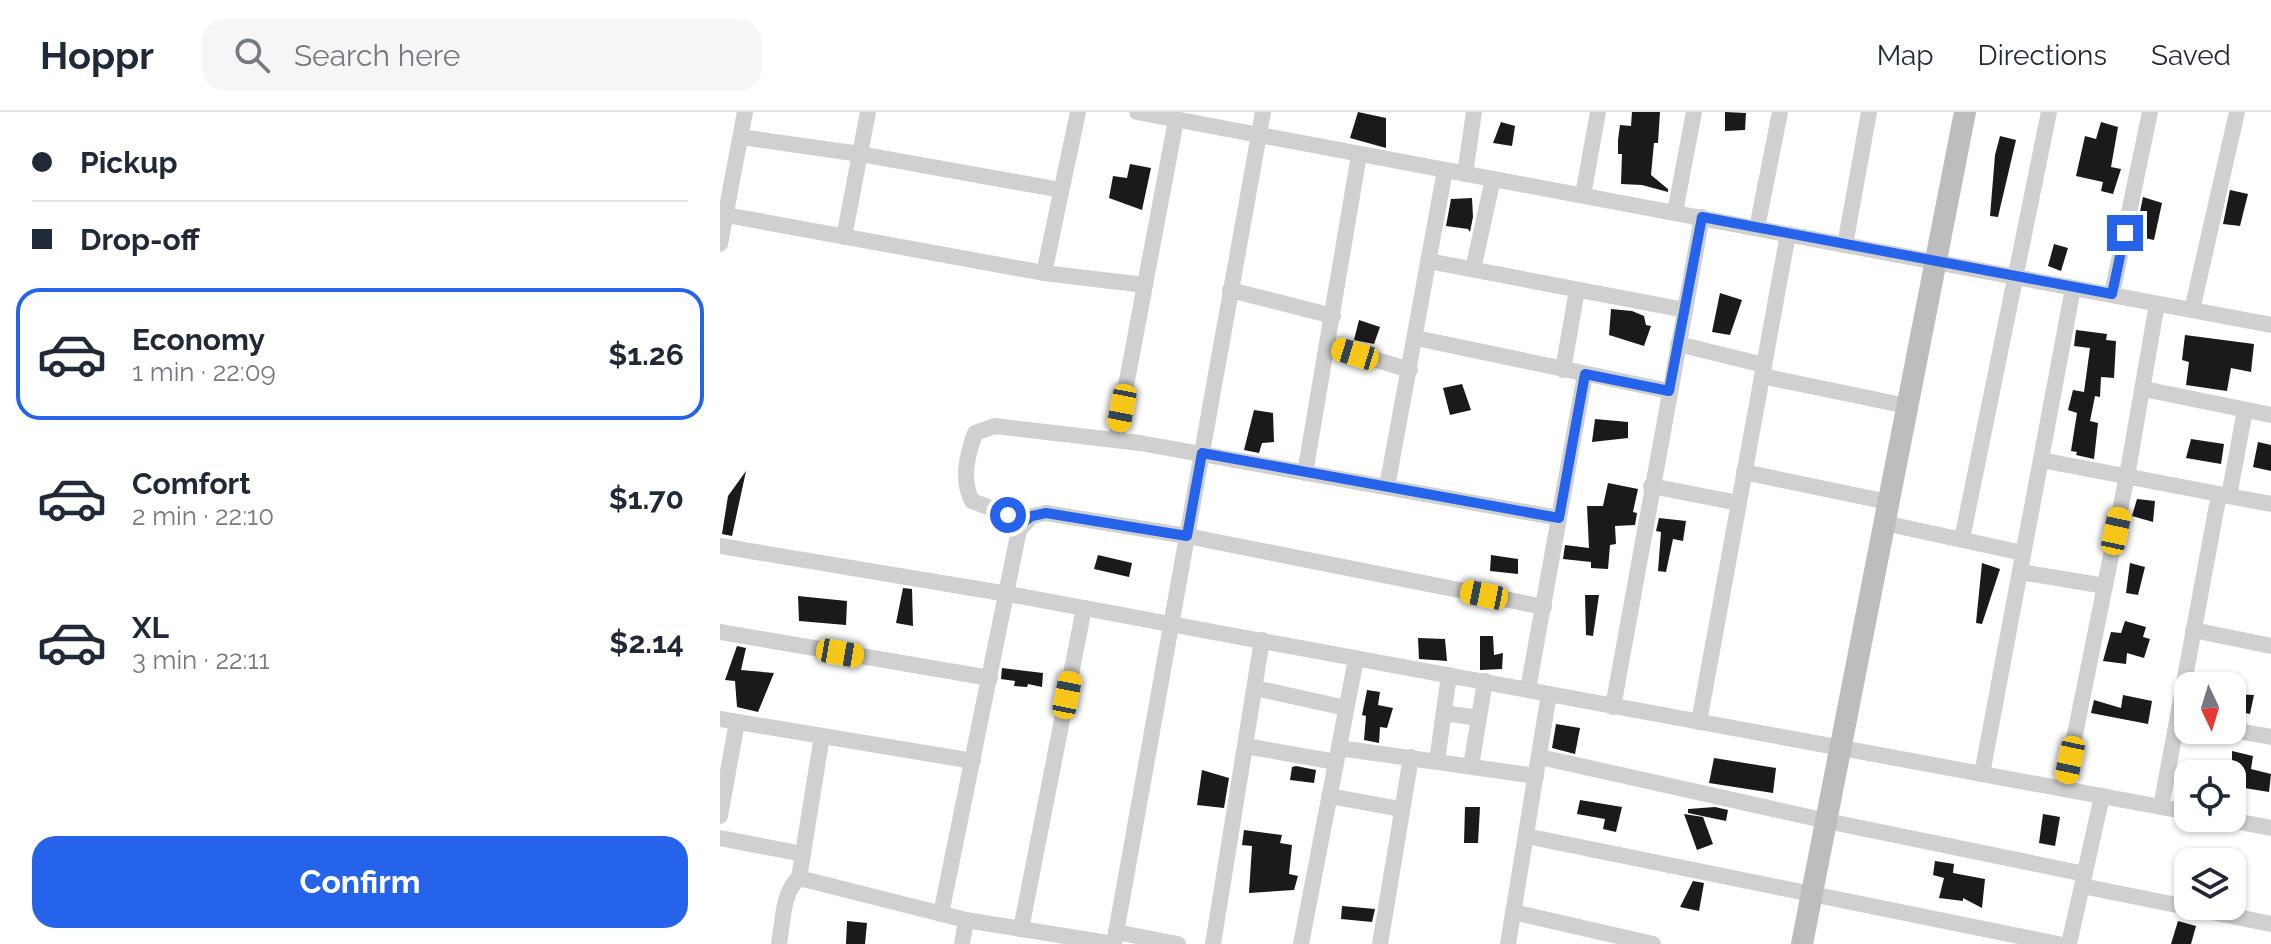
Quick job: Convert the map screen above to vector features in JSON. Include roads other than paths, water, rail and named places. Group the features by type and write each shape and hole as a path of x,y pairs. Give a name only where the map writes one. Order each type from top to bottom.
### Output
{"street":[{"path":"720,244 745,112"},
{"path":"844,237 868,112"},
{"path":"1044,273 1078,112"},
{"path":"1137,112 2271,325"},
{"path":"1114,940 1263,112"},
{"path":"1465,174 1474,112"},
{"path":"1583,195 1598,112"},
{"path":"1675,212 1694,112"},
{"path":"1757,228 1780,112"},
{"path":"1845,245 1869,112"},
{"path":"1802,944 1965,112"},
{"path":"1962,539 2049,112"},
{"path":"2112,294 2150,112"},
{"path":"2192,310 2237,112"},
{"path":"1116,439 1176,120"},
{"path":"741,137 860,154 1061,190"},
{"path":"1305,473 1359,155"},
{"path":"1387,487 1445,170"},
{"path":"1473,269 1493,179"},
{"path":"726,215 1044,273 1145,285"},
{"path":"1613,707 1702,217"},
{"path":"1699,722 1788,234"},
{"path":"1428,261 1685,310"},
{"path":"1982,774 2073,288"},
{"path":"1230,290 1333,316"},
{"path":"1563,370 1577,290"},
{"path":"2064,789 2144,389 2157,304"},
{"path":"1416,338 1669,391"},
{"path":"1678,344 1763,371 1907,406"},
{"path":"1327,345 1410,370"},
{"path":"1528,689 1585,374"},
{"path":"2144,389 2271,415"},
{"path":"2188,672 2193,630 2245,410"},
{"path":"1025,521 972,501 965,487 968,453 975,433 995,426 1116,439 1559,518"},
{"path":"2041,460 2271,504"},
{"path":"1744,472 1886,513 1962,539 2023,553"},
{"path":"1651,486 1739,503"},
{"path":"941,914 1019,530 1032,516 1046,513 1187,536 1544,607"},
{"path":"720,546 1262,640 2174,809"},
{"path":"2020,572 2105,586"},
{"path":"1021,929 1084,608"},
{"path":"2193,630 2271,646"},
{"path":"720,632 990,678"},
{"path":"1213,944 1262,640"},
{"path":"1301,944 1356,659"},
{"path":"1437,761 1449,675"},
{"path":"1471,766 1485,681"},
{"path":"1255,688 1346,708"},
{"path":"1508,944 1549,694"},
{"path":"1444,713 1479,718"},
{"path":"720,816 728,721 973,761"},
{"path":"2246,733 2271,737"},
{"path":"779,944 791,884 799,878 822,736"},
{"path":"2161,807 2176,744"},
{"path":"1245,746 1337,755 1411,757 1536,776"},
{"path":"1380,944 1411,757"},
{"path":"1540,757 2271,924"},
{"path":"1329,796 1401,809"},
{"path":"2069,944 2102,796"},
{"path":"2246,823 2271,828"},
{"path":"1526,836 2058,944"},
{"path":"720,838 803,854"},
{"path":"799,878 966,920 1114,940 1178,944"},
{"path":"1513,912 1597,938 1653,944"},
{"path":"962,944 966,920"}]}
